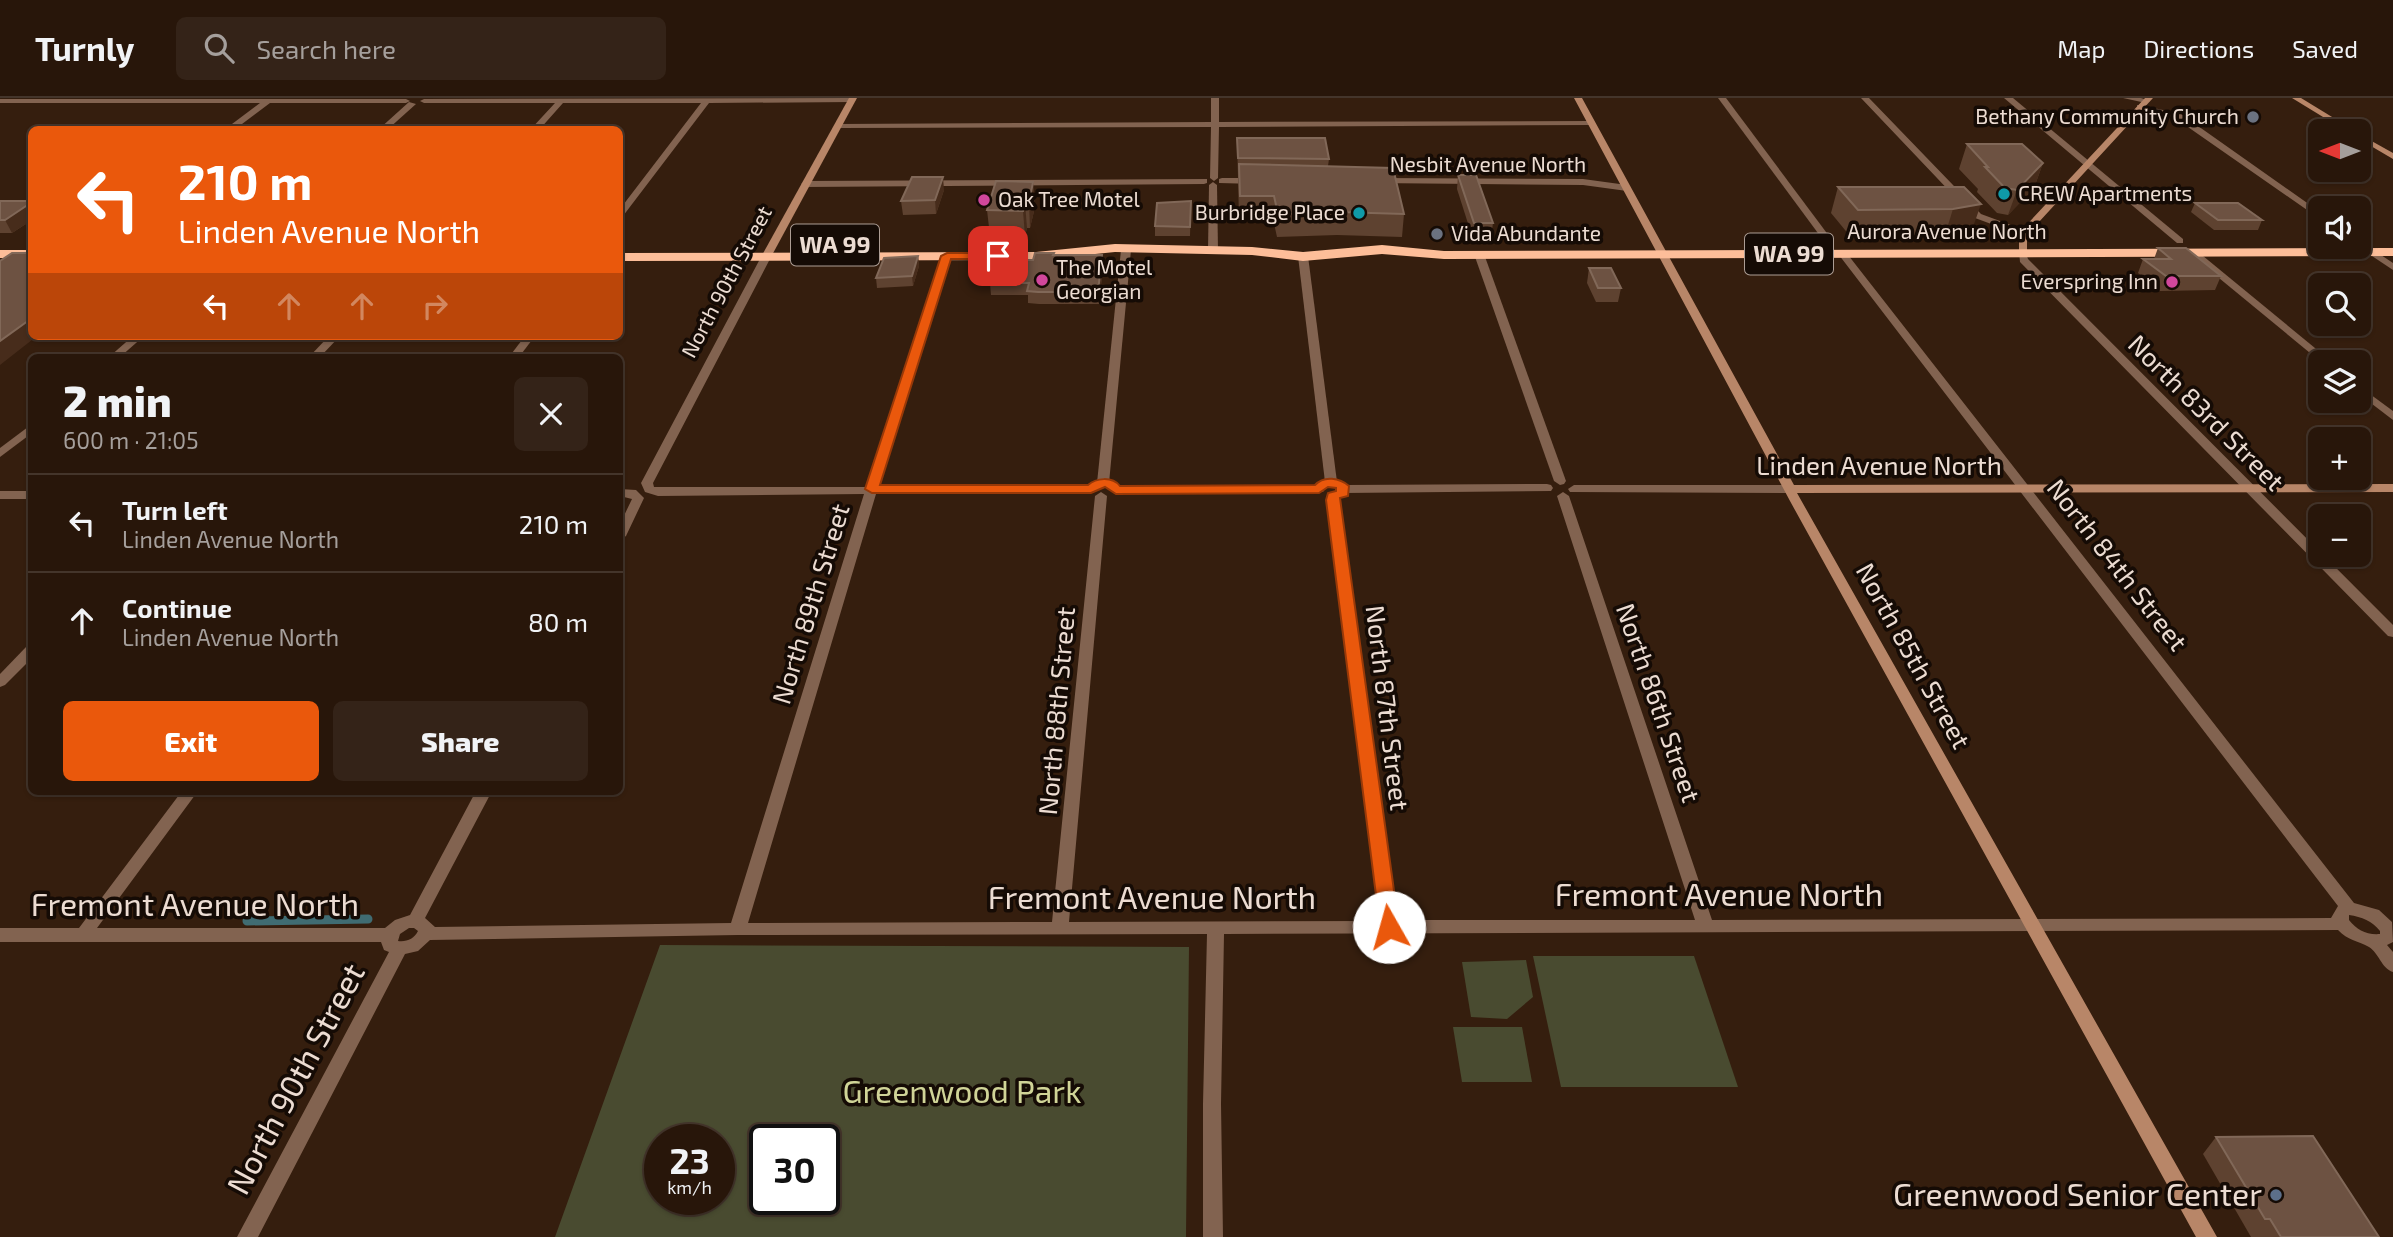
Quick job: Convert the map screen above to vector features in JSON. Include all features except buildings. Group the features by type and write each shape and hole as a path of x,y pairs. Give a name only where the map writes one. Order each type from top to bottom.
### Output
{"highway":[{"name":"Aurora Avenue North","path":"623,247 947,256 1037,256 1062,251 1126,250 1252,251 1269,255 1303,256 1358,251 1418,250 1444,255 1829,242 2308,241"},
{"path":"2371,241 2393,241"},
{"name":"Aurora Avenue North","path":"1418,250 1440,244 1659,248 1846,258 2023,243 2194,253 2393,252"},
{"name":"Aurora Avenue North","path":"623,257 1039,245 1062,251"},
{"name":"Aurora Avenue North","path":"1252,251 1265,247 1333,246 1358,251"},
{"path":"0,254 28,254"}],"main road":[{"name":"North 85th Street","path":"1578,98 1790,489 2207,1237"},
{"path":"2297,98 2331,119"},
{"name":"North 90th Street","path":"769,251 853,99"},
{"path":"2023,243 2087,164 2145,102"},
{"path":"2371,143 2393,157"},
{"name":"Linden Avenue North","path":"1790,489 2393,488"}],"street":[{"path":"1213,251 1214,98"},
{"path":"1722,98 1829,242"},
{"path":"1865,98 1978,216 2023,243"},
{"path":"2008,98 2179,242"},
{"path":"2127,98 2145,102 2178,116 2308,208"},
{"path":"0,101 409,103 853,99"},
{"path":"538,126 562,100"},
{"path":"623,210 707,100"},
{"path":"234,126 268,101"},
{"path":"386,126 409,103"},
{"path":"838,126 1591,123"},
{"path":"806,184 1213,179 1266,181"},
{"name":"Nesbit Avenue North","path":"1360,181 1583,182 1628,188"},
{"name":"North 83rd Street","path":"2023,243 2023,260 2393,633"},
{"name":"North 88th Street","path":"1060,929 1099,490 1126,250"},
{"name":"North 90th Street","path":"769,251 647,482 649,489 658,492 872,489"},
{"path":"2372,252 2393,267"},
{"path":"2194,253 2312,350"},
{"name":"North 86th Street","path":"1479,254 1566,488 1706,926"},
{"name":"North 89th Street","path":"738,929 872,489 947,256"},
{"name":"North 87th Street","path":"1303,256 1336,489 1389,927"},
{"name":"North 84th Street","path":"1846,258 2025,488 2345,916"},
{"path":"118,354 134,340"},
{"path":"317,354 331,340"},
{"path":"516,354 527,340"},
{"path":"2371,399 2393,417"},
{"path":"0,454 28,430"},
{"path":"872,489 1099,490 1111,495 1116,490 1319,489 1324,495 1336,489 1548,488 1553,494 1566,488"},
{"name":"Linden Avenue North","path":"1566,488 1790,489"},
{"path":"623,493 636,495 638,500 623,530"},
{"path":"0,495 28,495"},
{"path":"0,682 28,653"},
{"path":"84,934 187,795"},
{"path":"421,928 400,925 394,942 418,943 421,928 482,795"},
{"path":"2375,942 2389,936 2390,926 2366,912 2345,916 2351,933 2375,942 2393,965"},
{"name":"Fremont Avenue North","path":"421,928 1216,929 1706,926 2345,916"},
{"path":"1213,1237 1212,1104 1216,929"},
{"name":"Fremont Avenue North","path":"0,935 84,934 394,942"},
{"name":"North 90th Street","path":"247,1237 394,942"}],"green space":[{"name":"Greenwood Park","path":"660,945 1189,947 1186,1237 555,1237"},
{"path":"1533,956 1694,956 1738,1087 1561,1087"},
{"path":"1526,960 1533,997 1507,1019 1471,1017 1462,962"},
{"path":"1453,1027 1522,1027 1532,1082 1462,1082"}],"waterway":[{"path":"247,921 368,919"}],"place":[{"name":"Bethany Community Church","path":"2253,117"},
{"name":"CREW Apartments","path":"2004,194"},
{"name":"Oak Tree Motel","path":"984,200"},
{"name":"Burbridge Place","path":"1359,213"},
{"name":"Vida Abundante","path":"1437,234"},
{"name":"The Motel Georgian","path":"1042,280"},
{"name":"Everspring Inn","path":"2172,282"},
{"name":"Greenwood Senior Center","path":"2276,1195"}],"route":[{"path":"998,256 947,256 872,489 1091,489 1094,485 1105,483 1112,484 1116,490 1319,489 1324,483 1331,482 1342,486 1345,490 1333,496 1333,500 1389,927"}]}
